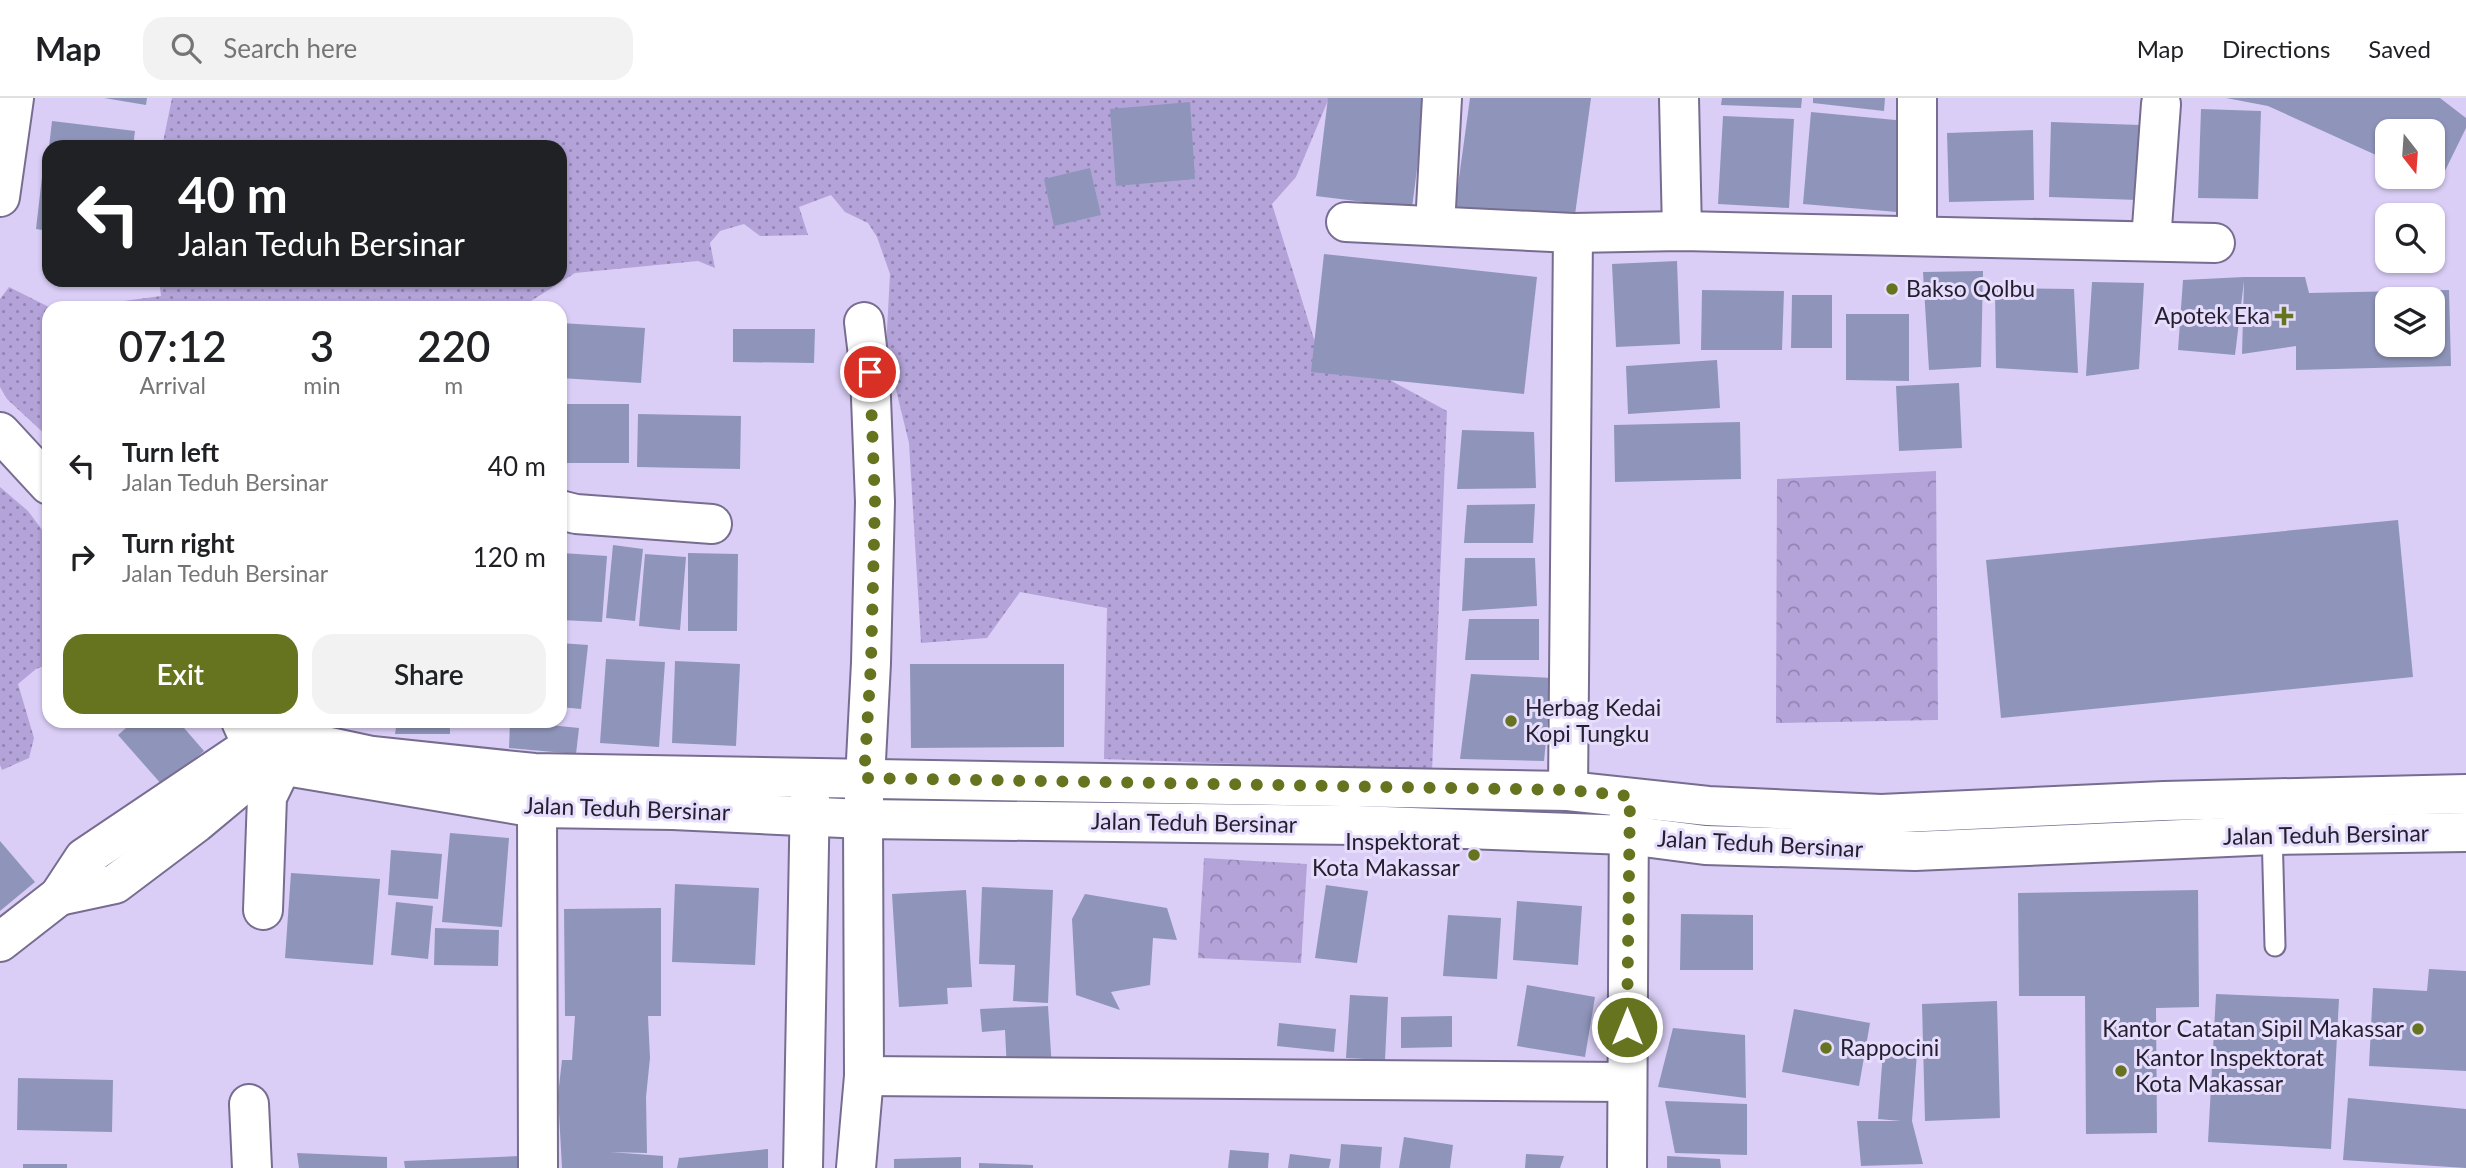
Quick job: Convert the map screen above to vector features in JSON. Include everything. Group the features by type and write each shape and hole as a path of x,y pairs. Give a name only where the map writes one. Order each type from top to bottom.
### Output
{"street":[{"path":"0,197 14,98"},
{"path":"1435,226 1442,98"},
{"path":"1679,98 1682,231"},
{"path":"1917,98 1917,235"},
{"path":"2151,241 2161,104"},
{"path":"1346,222 1573,233 1682,231 2215,243"},
{"path":"1568,790 1573,233"},
{"path":"856,1168 864,1076 863,819 875,502 870,372 864,322"},
{"path":"0,432 42,477"},
{"path":"567,512 712,524"},
{"path":"0,942 59,895 115,884 195,823 265,740"},
{"path":"263,910 267,797 265,740"},
{"name":"Jalan Teduh Bersinar","path":"265,740 372,756 534,773 1568,790 1708,806 1881,814 2164,801 2272,818 2466,832"},
{"name":"Jalan Teduh Bersinar","path":"265,740 537,808 673,810 863,819 1357,825 1628,835 1705,845 1915,851 2272,818 2466,794"},
{"path":"803,1168 810,778"},
{"path":"1627,1168 1630,796"},
{"path":"537,808 538,1168"},
{"path":"864,1076 1626,1082"},
{"path":"249,1104 252,1168"}],"lane":[{"path":"2272,818 2275,946"}],"green space":[{"path":"172,98 1329,98 1296,177 1272,204 1314,339 1447,411 1432,771 1104,759 1107,608 1020,592 987,638 921,643 909,443 886,349 890,274 877,237 868,223 845,212 831,195 799,207 808,235 760,236 744,224 720,231 710,243 715,268 698,261 575,273 567,278 567,140 163,140"},
{"path":"9,287 42,304 42,432 7,399 0,387 0,299"},
{"path":"160,287 553,287 531,301 124,301 161,296"},
{"path":"1936,471 1938,720 1776,723 1777,479"},
{"path":"0,487 28,511 42,530 42,667 18,684 34,738 29,758 2,770"},
{"path":"1204,858 1307,864 1301,963 1198,958"}],"building":[{"path":"104,98 147,98 146,105"},
{"path":"1328,98 1426,98 1412,208 1316,196"},
{"path":"1470,98 1591,98 1574,222 1455,207"},
{"path":"1722,98 1802,98 1801,108 1721,105"},
{"path":"1813,98 1885,98 1884,111 1813,103"},
{"path":"2226,98 2440,98 2466,118 2466,128 2445,171 2445,119 2375,119 2375,155 2268,106"},
{"path":"1190,102 1195,179 1116,186 1110,109"},
{"path":"2201,109 2261,111 2258,199 2198,198"},
{"path":"1811,112 1906,121 1897,212 1803,204"},
{"path":"1723,116 1794,119 1789,208 1718,204"},
{"path":"52,121 135,131 134,140 50,140"},
{"path":"2051,122 2141,125 2138,200 2049,197"},
{"path":"2033,130 2034,200 1949,202 1947,133"},
{"path":"1090,168 1101,215 1054,226 1044,179"},
{"path":"42,177 42,230 36,229"},
{"path":"1324,254 1537,277 1524,394 1311,372"},
{"path":"1677,261 1680,344 1616,347 1612,264"},
{"path":"1983,271 1981,367 1929,370 1923,272"},
{"path":"2305,277 2309,293 2375,292 2375,357 2445,357 2445,290 2449,290 2451,366 2296,370 2296,346 2242,354 2244,281 2235,355 2178,350 2183,280"},
{"path":"2092,282 2144,283 2139,369 2086,376"},
{"path":"1995,288 2074,289 2078,373 1996,368"},
{"path":"1702,290 1784,291 1782,350 1701,350"},
{"path":"1792,295 1832,295 1832,348 1791,348"},
{"path":"1846,314 1909,314 1909,381 1846,380"},
{"path":"567,323 645,328 641,383 567,378"},
{"path":"733,329 815,329 814,363 733,362"},
{"path":"1717,360 1720,408 1628,414 1626,366"},
{"path":"1959,383 1962,448 1899,451 1896,386"},
{"path":"567,404 629,404 629,463 567,463"},
{"path":"638,414 741,416 740,469 637,467"},
{"path":"1740,422 1741,479 1615,482 1614,425"},
{"path":"1462,430 1534,432 1536,488 1457,489"},
{"path":"1535,504 1533,543 1464,543 1467,505"},
{"path":"2398,520 2413,677 2001,718 1986,560"},
{"path":"613,545 643,549 635,621 606,618"},
{"path":"567,553 607,556 602,622 567,620"},
{"path":"688,553 738,554 737,631 688,631"},
{"path":"645,554 686,557 680,630 639,626"},
{"path":"1465,558 1535,558 1537,606 1462,611"},
{"path":"1469,619 1539,619 1539,660 1465,660"},
{"path":"567,644 588,645 581,709 567,708"},
{"path":"606,659 665,662 659,747 600,743"},
{"path":"675,661 740,664 736,746 672,743"},
{"path":"910,664 1064,664 1064,747 911,748"},
{"path":"1471,674 1552,678 1544,761 1460,759"},
{"path":"126,728 184,728 204,751 163,786 118,735"},
{"path":"396,728 450,728 450,734 395,734"},
{"path":"510,728 579,728 576,754 509,748"},
{"path":"450,833 509,838 502,927 442,922"},
{"path":"0,841 35,882 0,911"},
{"path":"391,850 442,854 438,899 388,895"},
{"path":"291,873 380,879 373,965 285,958"},
{"path":"675,884 759,888 755,965 672,962"},
{"path":"1326,885 1368,891 1357,963 1315,958"},
{"path":"982,887 1053,890 1048,1003 1013,1001 1015,965 979,964"},
{"path":"966,890 972,987 947,988 948,1004 899,1007 892,894"},
{"name":"Kantor Inspektorat Kota Makassar","path":"2198,890 2199,1007 2156,1008 2157,1133 2086,1134 2085,996 2019,996 2018,893"},
{"path":"1085,894 1167,908 1177,940 1153,938 1150,985 1111,992 1120,1010 1076,995 1072,919"},
{"path":"1517,901 1582,906 1578,965 1513,960"},
{"path":"396,902 433,906 428,959 391,955"},
{"path":"661,908 661,1016 648,1016 650,1058 646,1097 647,1153 610,1152 663,1156 663,1168 562,1168 558,1095 562,1060 572,1060 575,1016 565,1016 564,909"},
{"path":"1681,914 1753,915 1753,970 1680,970"},
{"path":"1448,915 1501,918 1497,979 1443,976"},
{"path":"435,928 499,930 498,966 434,965"},
{"name":"Kantor Catatan Sipil Makassar","path":"2429,969 2466,971 2466,1071 2369,1066 2373,988 2427,991"},
{"path":"1527,985 1595,997 1585,1057 1517,1046"},
{"path":"2216,994 2339,999 2331,1149 2208,1142"},
{"path":"1350,995 1388,997 1385,1060 1346,1058"},
{"path":"1997,1001 2000,1118 1925,1121 1922,1004"},
{"path":"1048,1006 1052,1069 1007,1071 1005,1030 982,1032 980,1009"},
{"name":"Rappocini","path":"1794,1009 1870,1023 1859,1086 1782,1072"},
{"path":"1452,1016 1452,1047 1401,1048 1401,1017"},
{"path":"1279,1023 1336,1029 1334,1052 1277,1046"},
{"path":"1673,1028 1745,1035 1746,1098 1658,1087"},
{"path":"1883,1051 1917,1053 1912,1121 1923,1164 1861,1166 1857,1121 1901,1121 1878,1119"},
{"path":"18,1078 113,1080 112,1132 17,1130"},
{"path":"2348,1098 2466,1109 2466,1168 2343,1160"},
{"path":"1665,1101 1747,1104 1747,1155 1675,1153"},
{"path":"1404,1137 1453,1145 1450,1168 1399,1168"},
{"path":"1341,1144 1382,1147 1380,1168 1339,1168"},
{"path":"768,1149 768,1168 677,1168 679,1158"},
{"path":"1230,1150 1269,1153 1268,1168 1228,1168"},
{"path":"297,1153 387,1157 387,1168 299,1168"},
{"path":"1290,1154 1331,1159 1329,1168 1288,1168"},
{"path":"1526,1154 1564,1156 1560,1168 1525,1168"},
{"path":"520,1156 520,1168 405,1168 404,1161"},
{"path":"1667,1156 1720,1159 1721,1168 1667,1168"},
{"path":"961,1157 961,1168 894,1168 894,1159"},
{"path":"979,1163 1033,1165 1033,1168 979,1168"},
{"path":"23,1164 67,1164 67,1168 23,1168"}],"place":[{"name":"Bakso Qolbu","path":"1892,289"},
{"name":"Apotek Eka","path":"2284,316"},
{"name":"Herbag Kedai Kopi Tungku","path":"1511,721"},
{"name":"Inspektorat Kota Makassar","path":"1474,855"},
{"name":"Kantor Catatan Sipil Makassar","path":"2418,1029"},
{"name":"Rappocini","path":"1826,1048"},
{"name":"Kantor Inspektorat Kota Makassar","path":"2121,1071"}],"route":[{"path":"870,372 875,502 871,663 864,778 1568,790 1630,796 1627,1027"}]}
